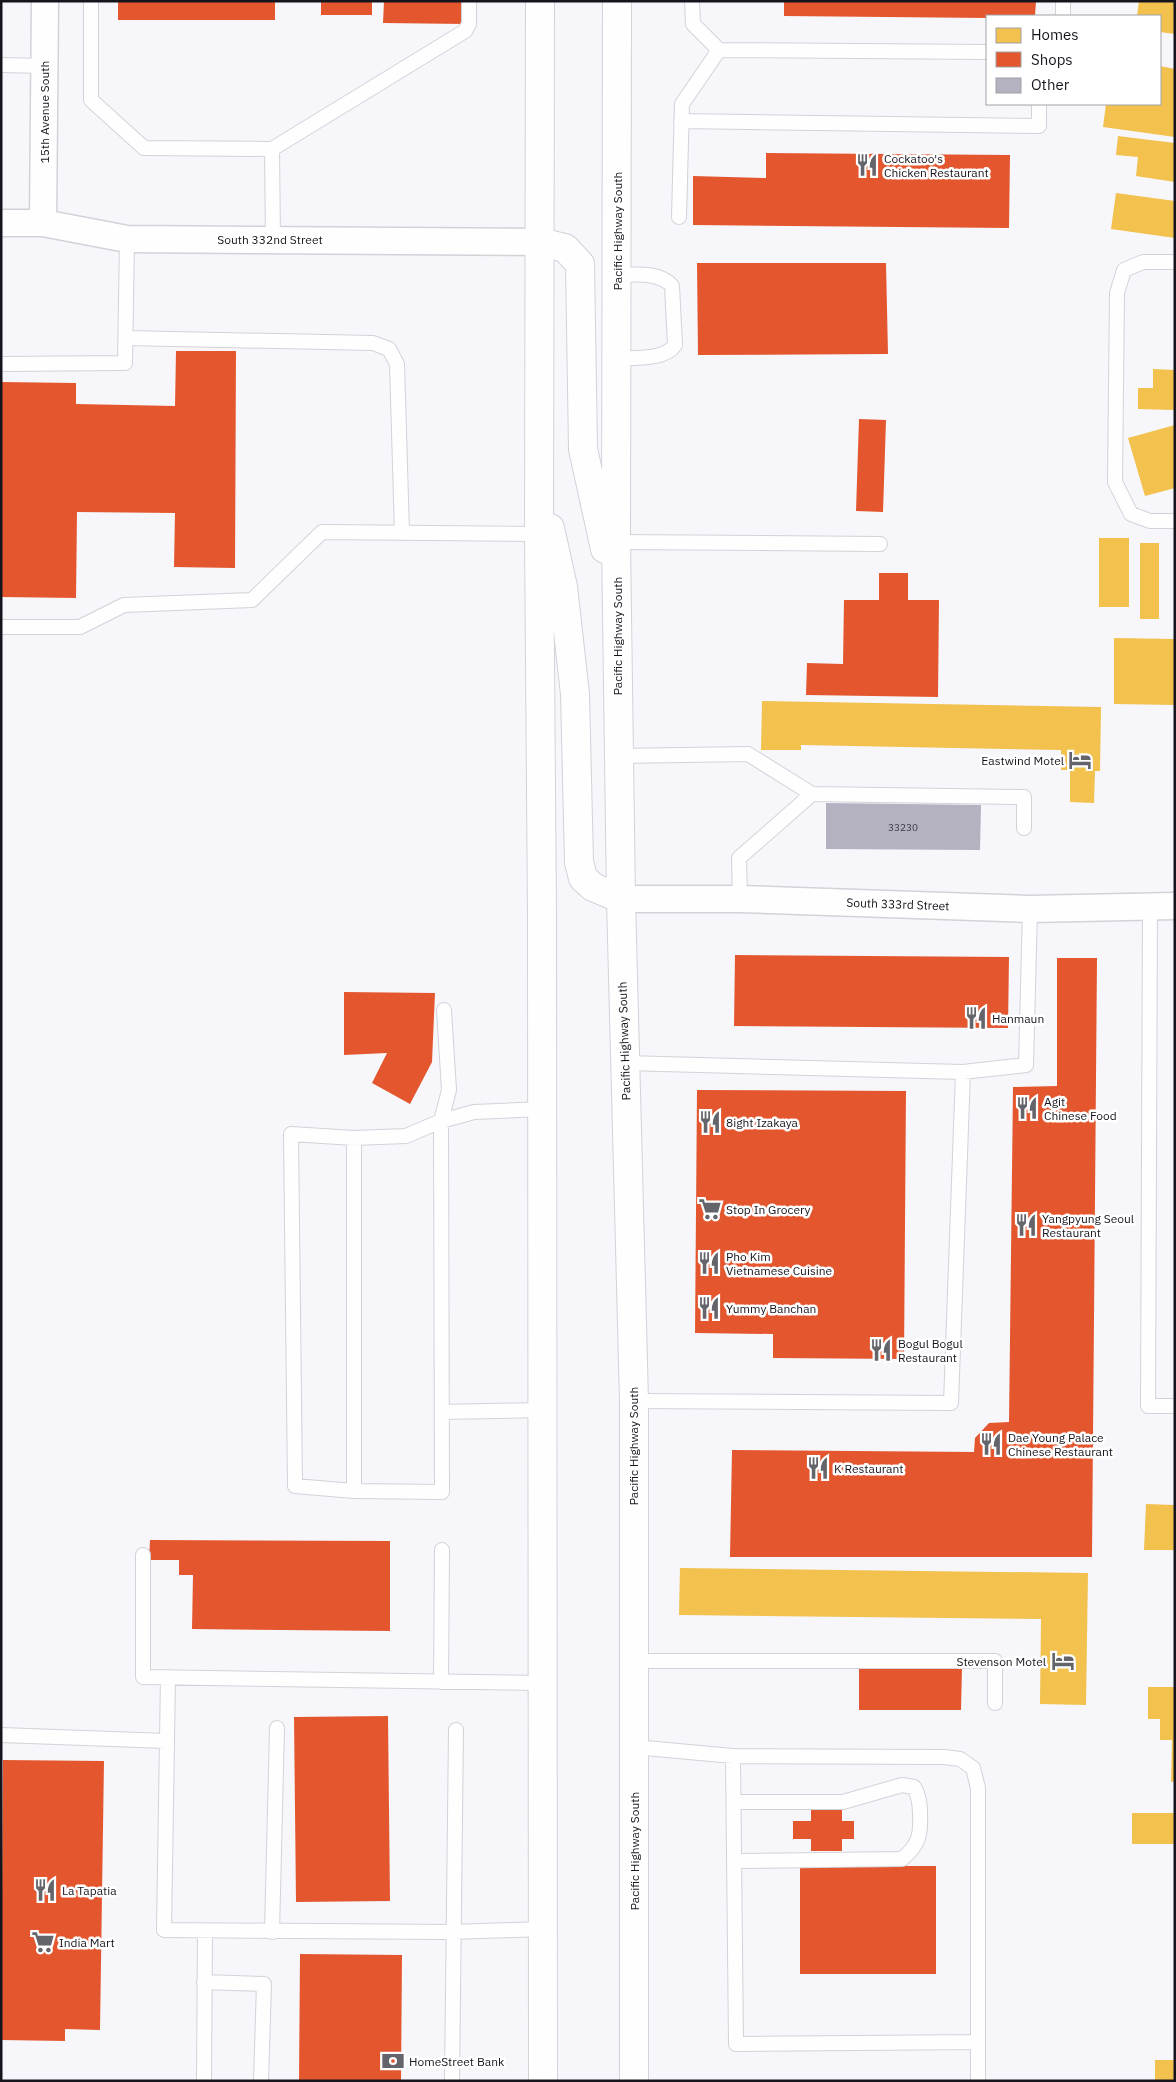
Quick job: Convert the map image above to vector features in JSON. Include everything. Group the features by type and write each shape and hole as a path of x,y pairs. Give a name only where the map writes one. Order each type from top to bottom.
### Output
{"main road":[{"path":"540,1 539,534 542,1109 542,2081"},
{"name":"Pacific Highway South","path":"617,1 616,542 618,756 634,1401 634,2081"},
{"path":"540,242 565,248 580,264 583,449 617,605"},
{"path":"539,480 563,587 574,685 579,862 583,878 593,887 621,899"}],"street":[{"name":"15th Avenue South","path":"43,223 44,1"},
{"name":"South 332nd Street","path":"1,224 43,223 127,239 540,242"},
{"name":"South 333rd Street","path":"621,899 740,899 1030,909 1162,906"}],"lane":[{"path":"91,1 91,100 144,148 272,149 465,31 469,24 469,1"},
{"path":"692,1 693,24 719,50 986,52"},
{"path":"1063,1 1063,15"},
{"path":"679,218 680,121 682,104 719,50"},
{"path":"1,65 44,66"},
{"path":"680,121 1039,126 1039,105"},
{"path":"272,149 273,239"},
{"path":"1,364 125,364 127,239"},
{"path":"1175,262 1143,262 1124,270 1117,293 1115,482 1131,514 1150,521 1175,521"},
{"path":"616,275 657,276 669,282 672,286 675,345 670,351 657,356 617,358"},
{"path":"126,338 372,343 389,349 397,364 402,533"},
{"path":"1,627 80,627 124,605 252,600 322,532 539,534"},
{"path":"616,542 880,544"},
{"path":"618,756 748,754 812,794 1024,797 1024,828"},
{"path":"740,899 739,858 812,794"},
{"path":"1162,906 1148,1406 1175,1406"},
{"path":"625,1063 963,1072 1026,1065 1030,909"},
{"path":"444,1010 449,1090 441,1122 442,1492 354,1491 295,1486 291,1134 354,1138 406,1136 441,1122 474,1112 542,1109"},
{"path":"634,1401 951,1402 963,1072"},
{"path":"354,1138 354,1491"},
{"path":"442,1412 541,1410"},
{"path":"441,1682 442,1550"},
{"path":"143,1555 143,1676 441,1682 542,1682"},
{"path":"633,1661 994,1661 994,1703"},
{"path":"168,1677 164,1930 452,1932 543,1929"},
{"path":"272,1932 277,1728"},
{"path":"452,2081 452,1932 456,1730"},
{"path":"1,1735 167,1741"},
{"path":"634,1746 733,1756 944,1757 960,1759 973,1768 978,1788 978,2081"},
{"path":"733,1756 736,2044 978,2042"},
{"path":"734,1802 843,1802 902,1785 914,1787 919,1796 921,1832 912,1850 902,1859 734,1861"},
{"path":"204,2081 205,1931"},
{"path":"204,1982 264,1984 261,2081"}],"building: Homes":[{"path":"1139,1 1175,1 1175,34 1161,32 1161,15 1137,15"},
{"path":"1161,66 1175,69 1175,137 1103,127 1106,105 1161,105"},
{"path":"1118,136 1175,143 1175,182 1136,176 1138,157 1116,155"},
{"path":"1116,193 1175,201 1175,238 1111,229"},
{"path":"1153,369 1175,370 1175,410 1138,409 1138,388 1153,388"},
{"path":"1175,425 1175,488 1145,496 1128,438"},
{"path":"1099,538 1129,538 1129,607 1099,607"},
{"path":"1140,543 1159,543 1159,619 1140,619"},
{"path":"1114,638 1175,639 1175,705 1114,704"},
{"name":"Eastwind Motel","path":"762,701 1101,707 1100,771 1095,771 1094,803 1070,802 1070,770 1061,770 1061,750 801,745 801,750 761,750"},
{"path":"1146,1504 1175,1505 1175,1550 1144,1550"},
{"name":"Stevenson Motel","path":"680,1568 1088,1573 1086,1705 1040,1704 1041,1619 679,1615"},
{"path":"1148,1687 1175,1687 1175,1781 1171,1782 1172,1740 1160,1740 1160,1719 1148,1719"},
{"path":"1132,1813 1175,1813 1175,1844 1132,1844"},
{"path":"1155,2060 1175,2060 1175,2081 1155,2081"}],"building: Shops":[{"path":"118,1 275,1 275,20 118,20"},
{"path":"321,1 372,1 372,15 321,15"},
{"path":"384,1 464,1 464,24 383,23"},
{"path":"784,1 1036,1 1035,15 986,15 986,18 784,16"},
{"path":"766,153 1010,155 1009,228 693,225 693,176 766,178"},
{"path":"697,263 886,263 888,354 698,355"},
{"path":"176,351 236,351 235,568 174,567 175,513 77,512 76,598 1,597 1,382 76,383 76,404 175,406"},
{"path":"859,419 886,420 883,512 856,511"},
{"path":"879,573 908,573 908,600 939,600 938,697 806,695 807,663 843,664 844,600 879,600"},
{"path":"735,955 1009,957 1008,1028 734,1026"},
{"path":"1057,958 1097,958 1092,1557 730,1557 732,1450 974,1452 975,1438 989,1423 1009,1422 1013,1087 1057,1086"},
{"path":"344,992 435,993 432,1062 410,1104 372,1083 387,1053 344,1055"},
{"path":"697,1090 906,1091 904,1359 773,1358 773,1334 695,1333"},
{"path":"150,1540 390,1541 390,1631 192,1629 193,1575 179,1575 179,1560 149,1560"},
{"path":"859,1667 962,1668 961,1710 859,1710"},
{"path":"388,1716 390,1901 296,1902 294,1717"},
{"path":"3,1760 104,1761 100,2030 65,2029 65,2041 1,2040"},
{"path":"811,1805 842,1805 842,1821 854,1821 854,1839 842,1839 842,1851 811,1851 811,1839 793,1839 793,1821 811,1821"},
{"path":"800,1866 936,1866 936,1974 800,1974"},
{"path":"300,1954 402,1955 401,2081 299,2081"}],"building: Other":[{"path":"826,803 981,805 980,850 826,849"}],"place":[{"name":"Cockatoo's Chicken Restaurant","path":"867,165"},
{"name":"Eastwind Motel","path":"1080,760"},
{"name":"Hanmaun","path":"976,1018"},
{"name":"Agit Chinese Food","path":"1027,1108"},
{"name":"8ight Izakaya","path":"710,1122"},
{"name":"Stop In Grocery","path":"710,1209"},
{"name":"Yangpyung Seoul Restaurant","path":"1026,1225"},
{"name":"Pho Kim Vietnamese Cuisine","path":"709,1263"},
{"name":"Yummy Banchan","path":"709,1308"},
{"name":"Bogul Bogul Restaurant","path":"881,1350"},
{"name":"Dae Young Palace Chinese Restaurant","path":"991,1444"},
{"name":"K Restaurant","path":"818,1468"},
{"name":"Stevenson Motel","path":"1063,1661"},
{"name":"La Tapatia","path":"45,1890"},
{"name":"India Mart","path":"43,1942"},
{"name":"HomeStreet Bank","path":"393,2061"}]}
